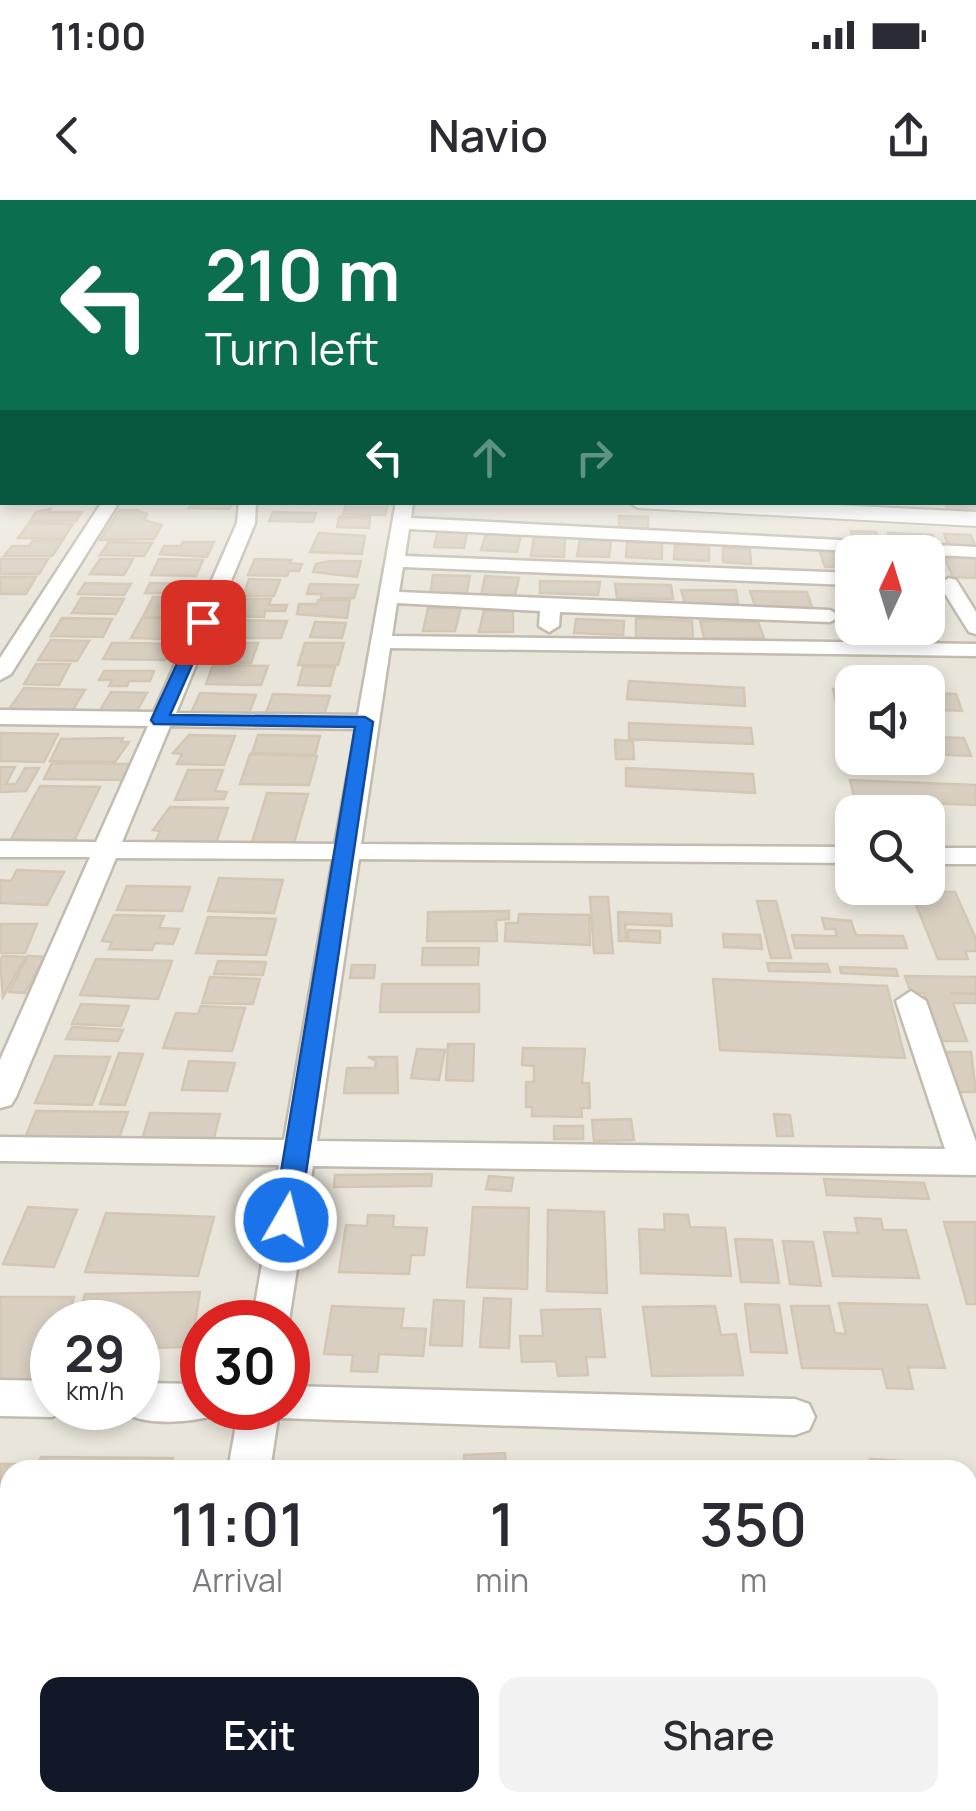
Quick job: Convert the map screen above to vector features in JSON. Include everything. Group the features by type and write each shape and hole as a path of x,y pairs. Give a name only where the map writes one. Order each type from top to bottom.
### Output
{"street":[{"path":"0,674 109,505"},
{"path":"0,1098 246,522 248,505"},
{"path":"726,505 899,509 976,519"},
{"path":"274,1300 365,722 403,513 976,552"},
{"path":"397,561 835,578"},
{"path":"945,584 976,585"},
{"path":"949,584 976,628"},
{"path":"389,598 830,616"},
{"path":"549,644 550,606"},
{"path":"381,642 976,650"},
{"path":"0,718 365,722"},
{"path":"0,848 835,855"},
{"path":"945,856 976,856"},
{"path":"0,1149 971,1162 910,1001"},
{"path":"0,1398 30,1399"},
{"path":"310,1405 795,1417"},
{"path":"251,1460 255,1430"}],"shaded area":[{"path":"0,505 976,505 976,1460 0,1460"}],"building":[{"path":"192,505 232,505 229,509 189,508"},
{"path":"346,505 388,505 385,515 343,514"},
{"path":"946,505 975,505 976,512 948,511"},
{"path":"50,509 48,512 82,512 76,521 30,521 36,512"},
{"path":"119,510 137,510 147,514 144,520 162,525 154,539 100,540"},
{"path":"273,512 316,513 313,522 269,521"},
{"path":"619,516 648,517 648,529 619,528"},
{"path":"339,517 370,517 369,528 337,527"},
{"path":"29,523 73,524 63,539 18,538"},
{"path":"438,531 467,532 464,548 434,547"},
{"path":"851,531 877,535 852,535"},
{"path":"319,533 365,536 362,554 310,552"},
{"path":"486,534 521,536 517,552 481,550"},
{"path":"944,535 971,535 976,548 949,547"},
{"path":"534,536 565,537 564,557 531,556"},
{"path":"580,539 611,541 609,557 577,556"},
{"path":"33,540 63,540 52,556 4,556 12,546 29,546"},
{"path":"109,542 152,543 144,556 100,555"},
{"path":"183,542 214,542 207,557 160,554 164,546 181,546"},
{"path":"627,542 662,543 662,559 626,557"},
{"path":"675,544 709,545 709,561 674,559"},
{"path":"723,548 750,549 751,564 723,562"},
{"path":"819,550 835,551 835,567 825,567"},
{"path":"945,557 976,558 976,578 953,577"},
{"path":"0,559 48,559 39,574 0,574"},
{"path":"100,559 133,559 124,575 90,574"},
{"path":"159,559 203,560 196,576 151,575"},
{"path":"255,559 302,564 299,571 289,571 287,576 248,575"},
{"path":"361,561 357,577 313,572 316,564"},
{"path":"433,575 470,576 466,598 430,596"},
{"path":"485,576 519,578 515,595 481,595"},
{"path":"0,577 36,577 26,594 0,594"},
{"path":"249,579 280,580 274,596 243,596"},
{"path":"540,581 600,582 598,595 540,593"},
{"path":"85,583 131,584 124,595 78,594"},
{"path":"150,583 196,584 191,594 145,593"},
{"path":"310,584 358,585 354,598 321,598 322,594 307,594"},
{"path":"615,584 671,585 673,599 617,598"},
{"path":"681,590 736,590 738,605 685,603"},
{"path":"750,591 807,592 812,608 755,606"},
{"path":"153,597 190,598 181,617 143,617"},
{"path":"81,598 124,599 116,614 72,613"},
{"path":"240,599 271,599 269,605 287,605 285,611 265,611 264,617 233,616"},
{"path":"318,600 350,600 347,618 297,614 299,604 317,604"},
{"path":"428,608 461,608 455,631 423,631"},
{"path":"484,610 513,611 513,632 479,632"},
{"path":"62,618 112,619 103,637 51,636"},
{"path":"142,618 180,618 170,639 131,638"},
{"path":"636,618 692,621 693,640 636,638"},
{"path":"576,619 624,621 623,635 574,633"},
{"path":"232,620 287,621 281,638 225,638"},
{"path":"700,621 758,622 764,638 704,638"},
{"path":"315,622 346,623 342,638 310,637"},
{"path":"51,640 89,641 77,661 38,660"},
{"path":"112,643 173,644 165,660 103,659"},
{"path":"222,643 258,643 251,663 214,662"},
{"path":"305,643 344,643 338,665 298,665"},
{"path":"876,645 940,645 941,647"},
{"path":"36,664 70,664 59,685 24,684"},
{"path":"213,665 268,666 261,685 206,684"},
{"path":"303,667 335,667 330,686 298,685"},
{"path":"104,671 154,671 150,681 109,686 112,680 99,680"},
{"path":"629,681 744,688 745,706 627,699"},
{"path":"24,688 85,690 72,711 9,709"},
{"path":"111,692 147,693 135,714 99,712"},
{"path":"200,693 256,695 248,716 190,715"},
{"path":"273,694 330,696 324,715 266,713"},
{"path":"945,694 956,694 962,711 945,710"},
{"path":"629,723 751,728 753,744 629,739"},
{"path":"0,733 58,734 44,762 0,761"},
{"path":"189,735 235,736 224,765 177,764 182,754 173,753"},
{"path":"258,735 320,736 315,755 252,753"},
{"path":"945,737 964,738 971,756 945,755"},
{"path":"123,738 121,742 129,742 115,762 50,761 61,739"},
{"path":"615,740 633,741 634,759 616,759"},
{"path":"250,754 317,756 309,785 240,784"},
{"path":"52,763 132,764 125,780 44,779"},
{"path":"0,767 15,767 6,784 16,784 25,768 39,768 26,791 0,792"},
{"path":"626,768 753,774 755,793 626,786"},
{"path":"188,770 223,770 215,791 227,792 224,799 175,800"},
{"path":"850,780 976,785 976,805 945,804 945,795 854,795"},
{"path":"40,786 100,787 74,841 11,839"},
{"path":"267,793 308,794 294,843 252,842"},
{"path":"170,807 228,808 216,843 155,842 160,831 153,830"},
{"path":"17,870 64,872 47,905 0,903 0,880 11,881"},
{"path":"219,878 283,880 274,913 208,911"},
{"path":"127,886 190,887 182,911 117,910"},
{"path":"945,892 955,892 976,939 976,951 965,951 968,959 938,959 916,905 945,905"},
{"path":"590,897 608,897 613,953 594,953"},
{"path":"757,901 776,901 791,958 771,958"},
{"path":"509,911 509,919 496,920 497,941 427,941 428,912"},
{"path":"618,912 671,914 672,926 625,924 626,941 619,941"},
{"path":"519,914 589,915 590,945 505,941 506,923 518,923"},
{"path":"114,915 164,916 159,928 179,929 173,944 155,943 152,950 109,949 112,942 102,941"},
{"path":"208,917 276,919 266,955 196,953"},
{"path":"822,918 851,921 856,935 903,936 907,948 795,948 792,935 837,936 835,929 825,929"},
{"path":"0,924 37,924 25,953 0,953"},
{"path":"628,930 660,931 660,943 628,941"},
{"path":"723,934 760,935 762,949 724,947"},
{"path":"423,948 479,948 478,965 422,965"},
{"path":"3,956 25,957 3,997 0,960"},
{"path":"28,956 44,957 25,993 9,992"},
{"path":"96,959 172,961 158,999 80,995"},
{"path":"218,961 266,962 263,975 214,974"},
{"path":"767,963 827,964 830,972 769,971"},
{"path":"352,965 375,965 374,978 350,978"},
{"path":"840,967 896,969 898,976 841,973"},
{"path":"905,976 976,977 976,993 950,993 976,994 976,1003 953,1003 967,1041 940,1041 924,993 911,993"},
{"path":"210,977 260,979 253,1004 202,1003"},
{"path":"713,979 887,986 905,1058 720,1050"},
{"path":"382,984 479,984 479,1012 380,1012"},
{"path":"81,1004 129,1006 121,1026 72,1024"},
{"path":"201,1006 245,1008 232,1051 163,1048 176,1013 198,1014"},
{"path":"72,1027 123,1030 118,1041 66,1039"},
{"path":"448,1044 474,1044 473,1081 446,1080"},
{"path":"523,1048 585,1049 582,1083 589,1083 590,1108 581,1108 582,1117 532,1116 532,1107 526,1107 526,1082 534,1082 534,1066 522,1065"},
{"path":"417,1049 445,1050 439,1080 411,1078"},
{"path":"943,1052 971,1052 976,1092 959,1092"},
{"path":"119,1053 143,1054 125,1105 100,1104"},
{"path":"55,1056 110,1057 92,1105 35,1103"},
{"path":"368,1057 397,1057 398,1093 344,1093 347,1068 375,1068 376,1061"},
{"path":"189,1061 235,1063 227,1091 182,1090"},
{"path":"36,1111 128,1112 117,1145 23,1143"},
{"path":"150,1113 220,1114 211,1150 139,1149"},
{"path":"774,1114 790,1115 793,1136 777,1136"},
{"path":"631,1119 634,1140 594,1141 592,1120"},
{"path":"554,1126 583,1126 583,1139 554,1139"},
{"path":"432,1174 431,1186 334,1187 335,1175"},
{"path":"489,1176 513,1178 511,1191 486,1189"},
{"path":"824,1179 924,1183 929,1199 827,1195"},
{"path":"28,1207 77,1210 54,1267 3,1264"},
{"path":"473,1207 529,1208 527,1289 467,1287"},
{"path":"548,1210 604,1212 607,1293 547,1291"},
{"path":"106,1213 214,1217 198,1276 85,1272"},
{"path":"664,1214 688,1215 690,1227 725,1228 731,1276 641,1273 639,1229 665,1230"},
{"path":"368,1215 394,1216 393,1227 427,1228 424,1255 411,1255 409,1274 339,1272 346,1225 367,1226"},
{"path":"855,1218 881,1219 883,1230 906,1230 919,1278 833,1276 824,1232 858,1233"},
{"path":"944,1222 976,1222 976,1304 967,1304"},
{"path":"735,1239 772,1240 779,1283 741,1282"},
{"path":"783,1241 813,1242 821,1286 790,1284"},
{"path":"200,1292 199,1300 180,1300 180,1347 160,1348 160,1300 84,1300 85,1294"},
{"path":"0,1297 74,1297 30,1300 30,1388 0,1388"},
{"path":"484,1298 511,1299 509,1348 480,1347"},
{"path":"434,1300 464,1301 462,1346 430,1345"},
{"path":"839,1303 927,1305 945,1368 908,1367 913,1389 887,1388 882,1369 802,1368 791,1306 829,1306 835,1333 846,1334"},
{"path":"745,1304 779,1305 787,1353 751,1352"},
{"path":"332,1306 404,1309 401,1328 426,1329 423,1356 379,1354 377,1372 351,1371 353,1355 324,1354"},
{"path":"715,1306 721,1335 736,1334 743,1375 652,1376 643,1307"},
{"path":"600,1309 605,1357 586,1357 588,1375 558,1376 556,1361 522,1362 520,1336 543,1336 541,1310"},
{"path":"505,1453 505,1460 464,1460 464,1455"},
{"path":"41,1457 173,1458 173,1460 40,1460"}],"route":[{"path":"203,622 160,720 365,722 286,1220"}]}
